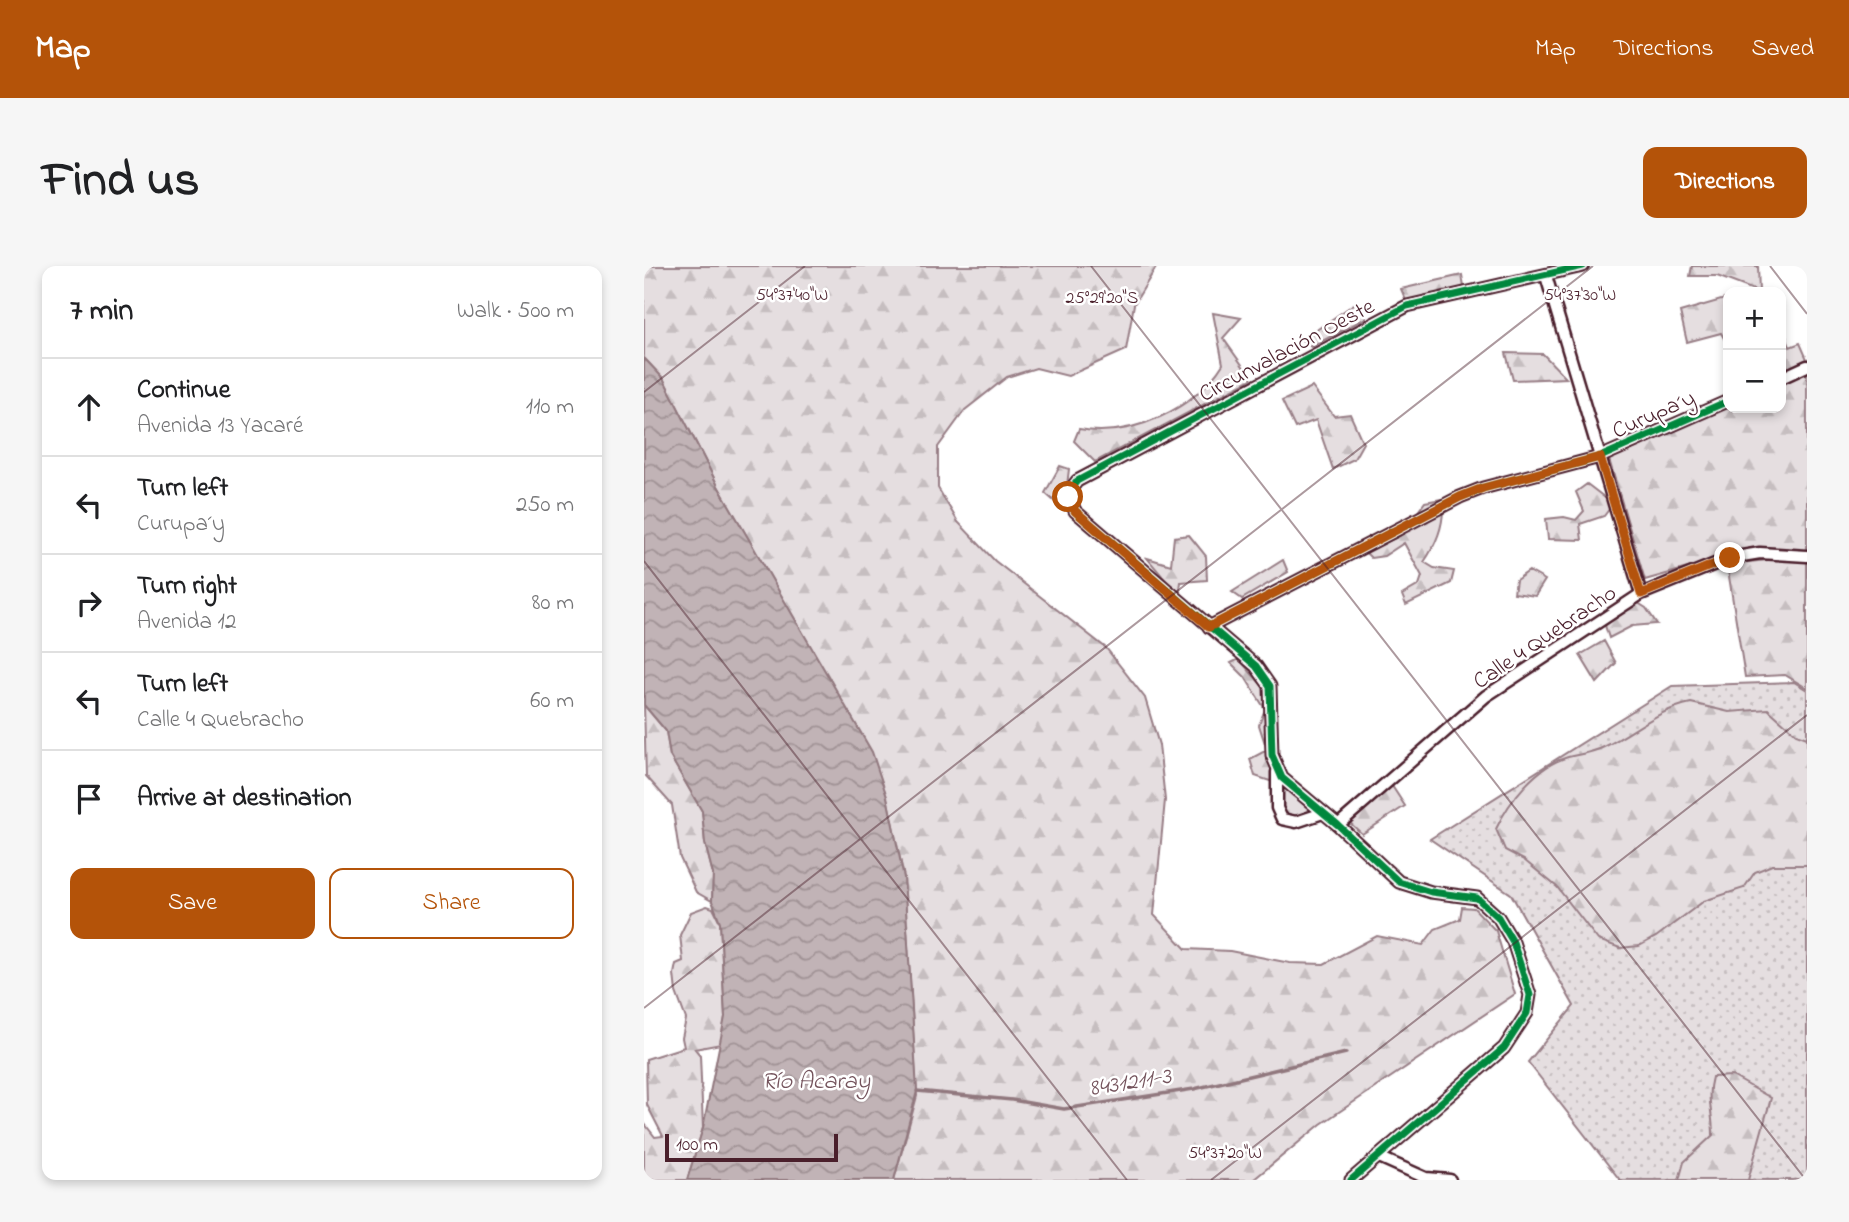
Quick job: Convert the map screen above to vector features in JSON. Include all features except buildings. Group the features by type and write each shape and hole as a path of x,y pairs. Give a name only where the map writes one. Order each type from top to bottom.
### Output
{"street":[{"name":"Circunvalación Oeste","path":"1209,627 1075,511 1068,497 1077,481 1407,306 1583,266"},
{"path":"1546,276 1641,594"},
{"path":"1786,376 1807,366"},
{"name":"Curupa´y","path":"1209,627 1460,497 1483,488 1600,457 1723,403"},
{"name":"Calle 4 Quebracho","path":"1338,825 1496,688 1641,594 1730,558 1760,553 1807,556"},
{"path":"1209,627 1256,666 1270,686 1272,755 1277,772 1277,808 1282,819 1296,822 1323,813"},
{"path":"1277,772 1399,882 1431,892 1477,898 1488,904 1513,942 1530,995 1527,1013 1504,1048 1351,1180"},
{"path":"1379,1157 1426,1178 1450,1180"}],"green space":[{"path":"644,266 1157,266 1134,304 1126,350 1068,376 1036,368 1007,377 965,410 938,447 938,488 958,522 995,561 1106,648 1145,698 1159,745 1165,800 1154,915 1186,949 1230,951 1290,963 1324,964 1377,936 1423,945 1435,929 1460,919 1462,907 1474,908 1496,931 1515,994 1321,1124 1253,1180 894,1180 917,1096 904,878 887,797 871,752 718,486 663,378 644,358"},
{"path":"1692,266 1758,266 1759,287 1746,287 1717,276 1690,276"},
{"path":"1462,275 1464,287 1407,303 1401,289"},
{"path":"1723,299 1723,336 1721,333 1687,342 1680,312"},
{"path":"1357,302 1366,318 1311,347 1302,340"},
{"path":"1213,313 1241,318 1223,338 1252,379 1095,462 1074,441 1079,429 1120,429 1160,417 1179,407 1211,380 1223,364"},
{"path":"1786,336 1790,347 1800,343 1807,359 1789,370 1786,364"},
{"path":"1506,353 1543,354 1566,378 1513,380"},
{"path":"1807,370 1807,554 1748,551 1645,580 1608,456 1723,406 1723,413 1786,413 1786,379"},
{"path":"1312,387 1334,416 1350,414 1363,443 1354,459 1333,469 1316,420 1295,428 1282,401"},
{"path":"1060,466 1069,469 1064,510 1045,493"},
{"path":"1587,484 1613,504 1604,516 1580,524 1582,540 1548,539 1546,519 1564,517 1576,520 1584,511 1576,492"},
{"path":"1442,499 1443,516 1439,532 1424,562 1434,568 1454,571 1451,583 1406,605 1402,595 1419,585 1422,576 1404,543 1384,556 1371,558 1365,552 1400,536 1425,502"},
{"path":"1189,535 1206,556 1207,580 1181,582 1179,596 1147,558 1171,565 1174,537"},
{"path":"1779,559 1807,562 1807,688 1785,675 1745,677 1727,564"},
{"path":"1283,560 1288,572 1242,599 1232,592"},
{"path":"1529,571 1545,580 1535,596 1514,593 1516,580"},
{"path":"1635,601 1646,608 1657,624 1632,626 1609,638 1602,616"},
{"path":"1604,641 1616,663 1597,683 1580,655"},
{"path":"1239,659 1266,690 1266,732 1271,767 1311,810 1311,823 1278,812 1273,782 1255,776 1250,759 1267,750 1259,725 1265,709 1245,677 1231,663"},
{"path":"1794,682 1807,690 1807,1180 1620,1180 1528,1062 1574,1006 1511,894 1430,839 1672,686"},
{"path":"1691,703 1729,712 1768,709 1796,734 1807,738 1807,865 1772,865 1755,872 1744,888 1704,901 1656,937 1639,946 1620,948 1598,940 1557,887 1524,860 1505,850 1496,829 1516,796 1545,768 1568,757 1600,749 1657,716"},
{"path":"644,705 666,731 670,756 702,811 705,843 713,874 712,901 696,892 680,858 672,805 646,776"},
{"path":"1392,786 1405,806 1362,834 1348,821"},
{"path":"707,906 713,908 720,922 725,1017 721,1044 695,1049 700,1055 703,1128 687,1180 644,1180 644,1123 655,1137 663,1136 647,1105 646,1059 684,1047 682,1038 686,1019 676,992 674,974 676,964 683,961 680,935 691,912"},
{"path":"1732,1076 1771,1098 1748,1180 1679,1180 1684,1162 1713,1135 1710,1099 1712,1077"}],"water":[{"name":"Río Acaray","path":"644,358 663,378 718,486 872,752 887,797 904,878 917,1091 894,1180 687,1180 703,1128 725,1017 720,922 712,901 713,874 705,843 702,811 670,756 666,731 644,705"}],"waterway":[{"name":"8431211-3","path":"917,1091 1012,1100 1064,1109 1194,1089 1346,1053"}],"cycle path":[{"path":"1351,1180 1504,1048 1527,1013 1530,995 1513,942 1498,917 1477,898 1431,892 1399,882 1282,778 1272,755 1270,686 1256,666 1075,511 1068,493 1077,481 1407,306 1583,266"},
{"path":"1209,627 1460,497 1483,488 1600,457 1723,403"}],"route":[{"path":"1068,497 1075,511 1209,627 1460,497 1483,488 1600,457 1641,594 1703,566 1730,558"}]}
